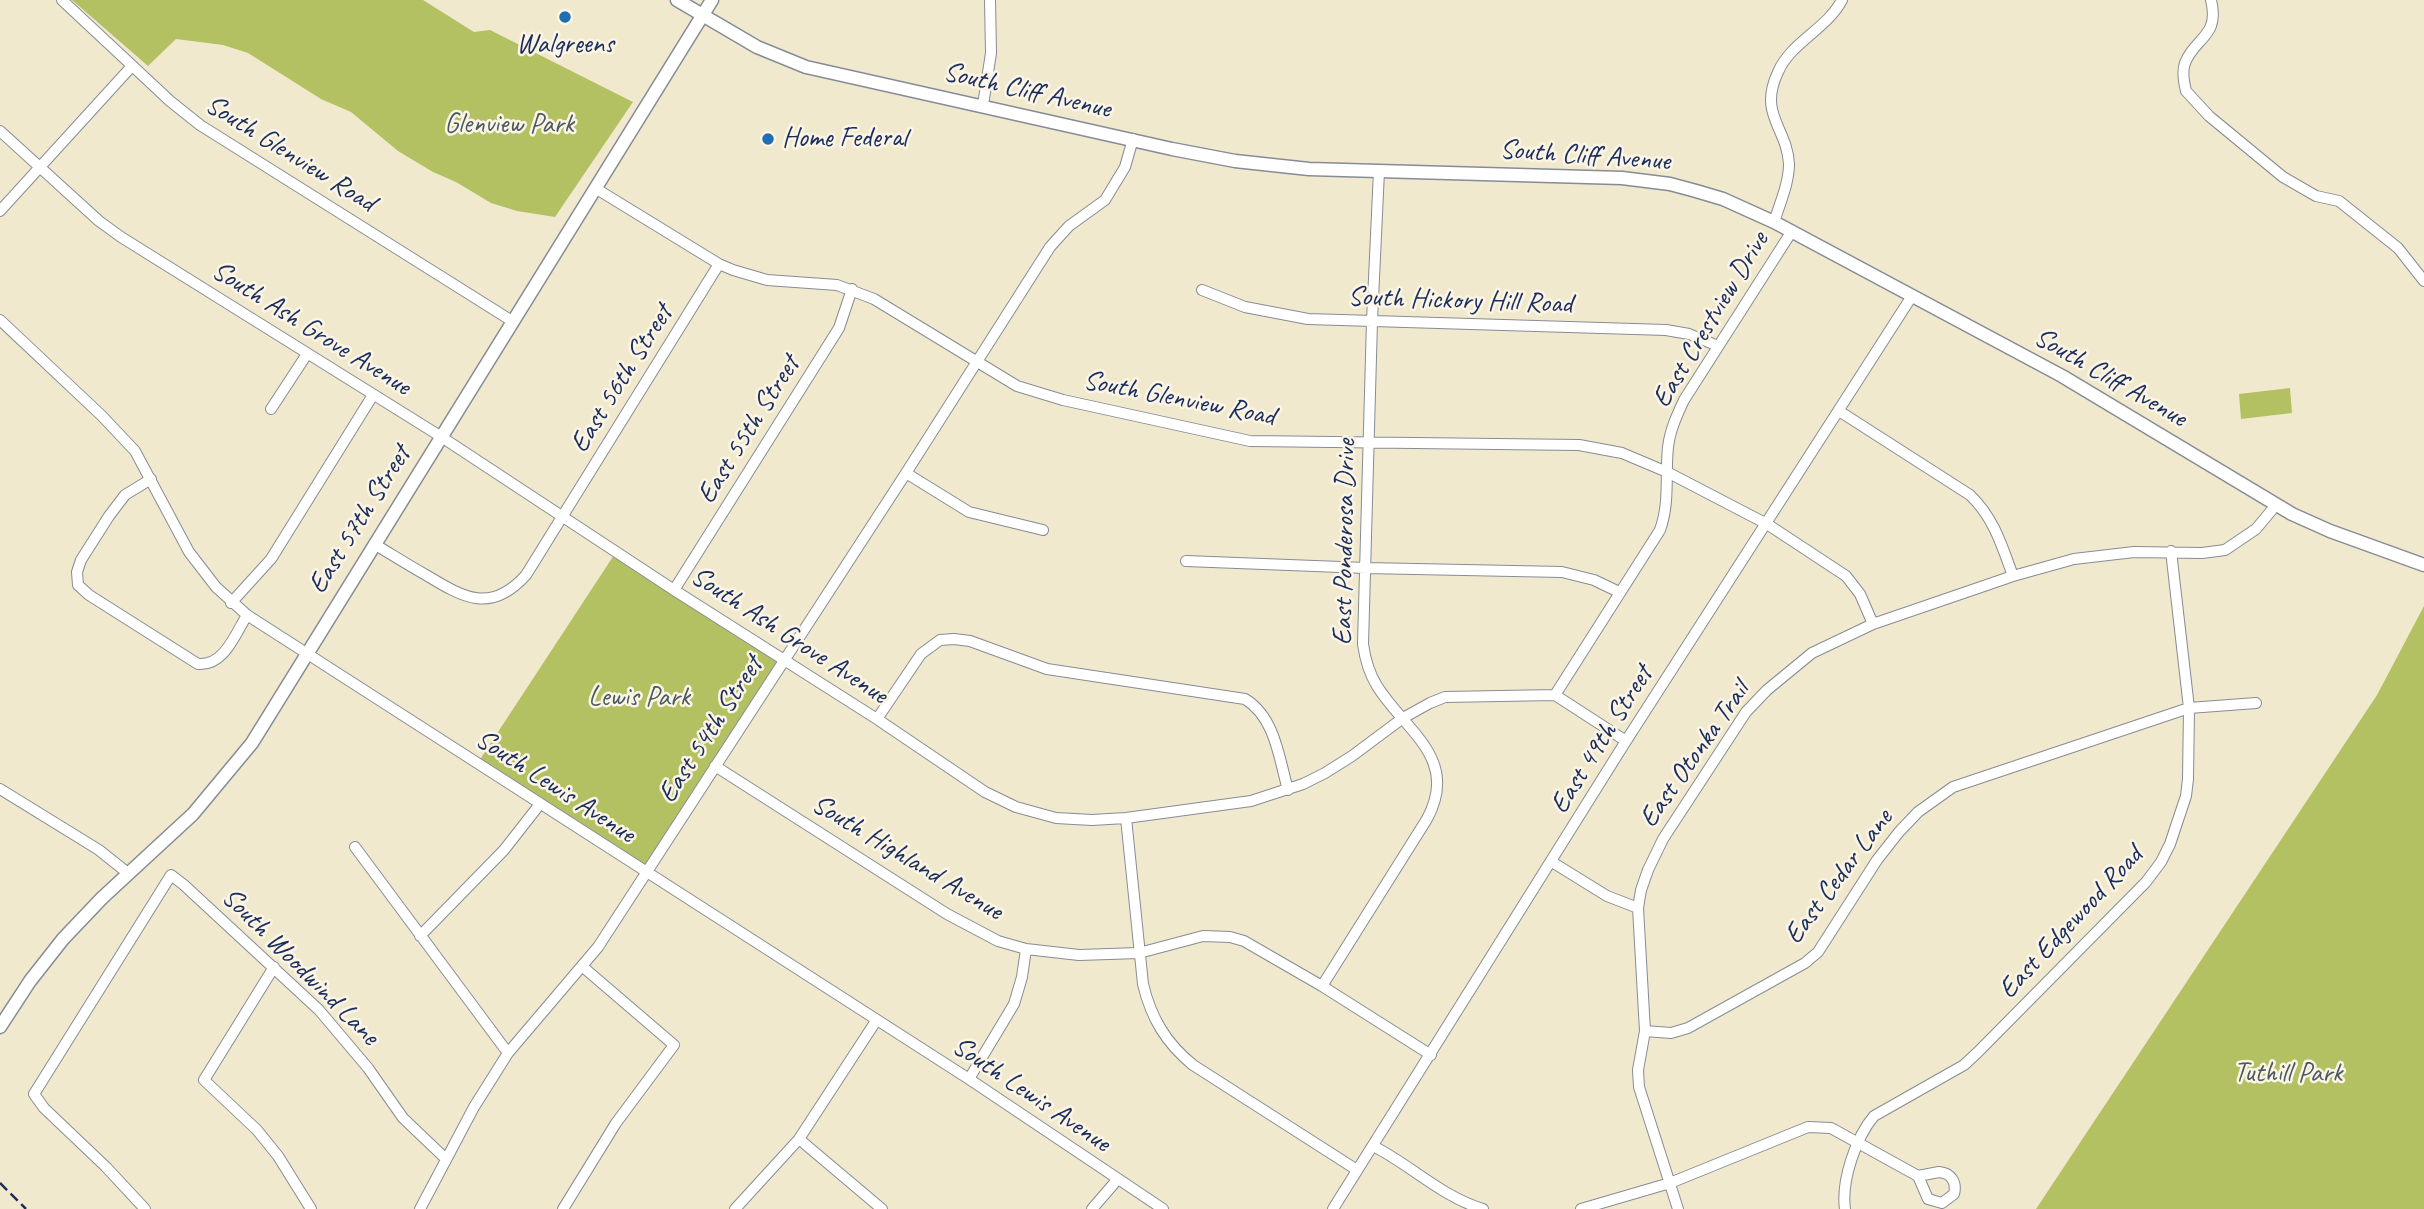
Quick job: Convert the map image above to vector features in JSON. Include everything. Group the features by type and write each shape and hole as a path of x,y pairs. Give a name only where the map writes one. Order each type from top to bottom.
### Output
{"main road":[{"name":"South Cliff Avenue","path":"677,0 757,47 806,67 1235,160 1310,169 1647,181 1670,184 1723,199 1792,231 2079,386 2276,505 2330,531 2424,565"},
{"name":"East 57th Street","path":"0,1027 30,981 63,939 193,814 241,758 712,0"}],"street":[{"name":"South Glenview Road","path":"62,0 183,113 512,321"},
{"path":"983,105 990,53 990,0"},
{"path":"1774,222 1788,177 1789,162 1784,142 1771,115 1771,97 1778,71 1793,50 1816,31 1842,0"},
{"path":"2211,0 2214,18 2208,34 2185,64 2186,91 2209,116 2283,177 2316,196 2339,201 2388,240 2398,248 2424,281"},
{"path":"0,211 132,66"},
{"name":"South Ash Grove Avenue","path":"0,131 99,221 440,436 985,792 1016,807 1037,814 1071,819 1126,818 1238,804 1289,790 1325,773 1430,702 1445,697 1555,695"},
{"name":"East 54th Street","path":"420,1209 474,1107 508,1053 583,967 906,473 1050,247 1069,226 1105,200 1116,184 1125,167 1133,139"},
{"name":"East Ponderosa Drive","path":"1322,986 1427,819 1436,798 1437,776 1434,761 1426,746 1377,686 1363,644 1379,171"},
{"name":"South Glenview Road","path":"595,188 719,264 767,280 838,285 852,289 874,299 1017,386 1063,400 1250,441 1592,446 1622,453 1667,472 1767,524 1846,576 1860,594 1873,624"},
{"name":"East Crestview Drive","path":"1555,695 1660,530 1667,506 1669,440 1684,400 1792,231"},
{"name":"East 56th Street","path":"374,544 461,596 492,598 508,591 522,580 719,264"},
{"name":"East 55th Street","path":"674,590 839,328 852,289"},
{"name":"South Hickory Hill Road","path":"1202,290 1245,307 1308,319 1666,330 1689,334 1718,346"},
{"name":"East 49th Street","path":"1333,1209 1626,741 1912,296"},
{"name":"South Lewis Avenue","path":"0,320 102,416 135,451 189,552 231,603 969,1079 1163,1209"},
{"path":"271,409 307,354"},
{"path":"231,603 271,559 373,395"},
{"path":"1839,411 1970,495 1990,517 2013,576"},
{"path":"906,473 969,512 1043,530"},
{"path":"151,479 125,495 109,516 81,560 77,572 78,585 89,595 198,664 212,664 220,659 247,615"},
{"name":"East Otonka Trail","path":"1678,1209 1639,1087 1637,1070 1645,1031 1638,908 1648,870 1663,839 1746,712 1784,674 1812,653 1873,624 2013,576 2074,559 2134,552 2202,553 2225,550 2256,529 2276,505"},
{"name":"East Edgewood Road","path":"1845,1209 1843,1198 1856,1143 1874,1116 1949,1074 1978,1052 2146,882 2170,844 2186,796 2189,708 2171,551"},
{"path":"1186,561 1562,572 1594,580 1619,592"},
{"path":"877,719 921,654 940,640 970,641 1046,669 1245,699 1256,705 1265,715 1289,790"},
{"path":"1555,695 1626,741"},
{"name":"East Cedar Lane","path":"1645,1031 1671,1033 1688,1028 1805,963 1818,952 1877,860 1899,831 1937,797 1953,787 2189,708 2256,703"},
{"name":"South Highland Avenue","path":"715,766 971,928 998,941 1026,949 1079,955 1139,953 1195,938 1230,937 1256,946 1431,1055"},
{"path":"0,789 99,850 129,874"},
{"path":"420,936 504,850 540,804"},
{"path":"1126,818 1143,985 1153,1016 1162,1032 1193,1065 1357,1170"},
{"path":"355,847 508,1053"},
{"path":"1552,862 1606,896 1638,908"},
{"name":"South Woodwind Lane","path":"145,1209 106,1167 44,1108 34,1094 171,875 318,1010 348,1043 403,1118 446,1160"},
{"path":"969,1079 1014,1004 1026,949"},
{"path":"274,967 204,1080 257,1130 278,1156 312,1209"},
{"path":"562,1209 616,1123 674,1045 583,967"},
{"path":"735,1209 799,1139 876,1021"},
{"path":"1581,1209 1670,1183 1808,1127 1831,1128 1918,1176"},
{"path":"799,1139 882,1209"},
{"path":"1373,1146 1392,1155 1444,1192 1483,1209"},
{"path":"1092,1209 1117,1180"}],"green space":[{"name":"Glenview Park","path":"72,0 423,0 474,32 490,30 633,102 555,217 517,211 491,203 433,172 398,151 351,112 321,99 248,53 223,45 176,39 148,66"},
{"path":"2290,388 2292,413 2241,419 2239,394"},
{"name":"Lewis Park","path":"616,552 784,659 645,872 477,764"},
{"name":"Tuthill Park","path":"2424,606 2424,1209 2036,1209 2377,695"}],"railway":[{"path":"0,1183 26,1209"}],"place":[{"name":"Walgreens","path":"565,17"},
{"name":"Home Federal","path":"768,139"}]}
